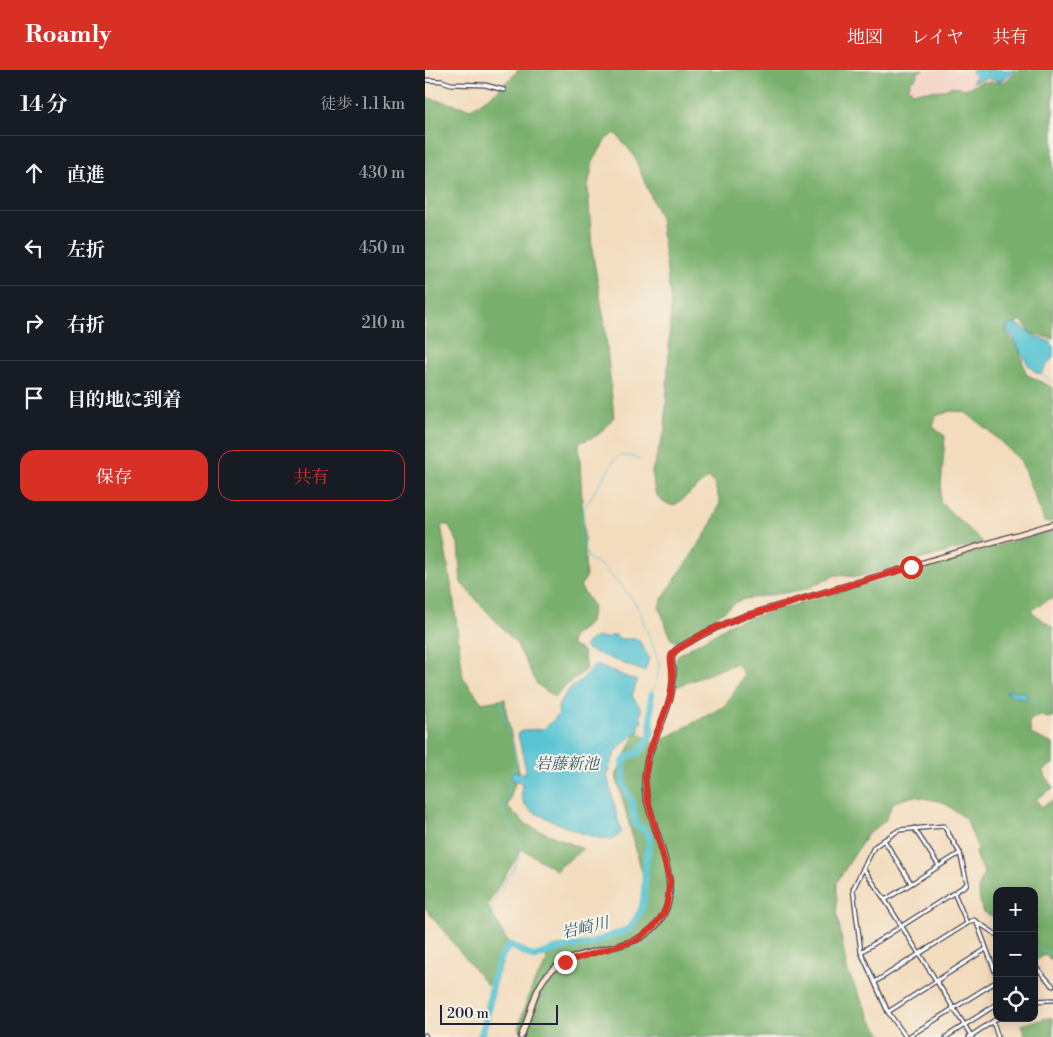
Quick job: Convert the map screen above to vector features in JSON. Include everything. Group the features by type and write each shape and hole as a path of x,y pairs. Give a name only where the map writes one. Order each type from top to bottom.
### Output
{"street":[{"path":"425,80 442,81 451,84 485,85 504,90"},
{"path":"521,1037 538,988 553,969 570,960 637,940 651,930 665,908 669,896 670,881 647,798 645,777 648,756 670,699 673,681 671,657 675,651 706,632 745,616 1053,524"},
{"path":"861,952 955,893 967,883 960,853 944,826 899,830 874,847 853,889 861,952 888,1012 907,1037 993,984"},
{"path":"914,828 939,866"},
{"path":"884,840 911,883"},
{"path":"885,900 960,853"},
{"path":"863,868 971,1036 993,1022 998,1037"},
{"path":"955,893 967,923"},
{"path":"875,982 974,920 993,933"},
{"path":"977,923 993,967"},
{"path":"888,1012 986,949"},
{"path":"1038,968 1053,986"},
{"path":"1038,973 1042,972"},
{"path":"1038,1001 1053,1000"},
{"path":"946,1037 993,1007"}],"shaded area":[{"path":"867,70 1053,70 1053,125 920,101"}],"green space":[{"path":"518,70 923,70 919,71 915,79 911,80 909,87 913,92 943,90 953,86 965,89 981,82 1004,82 1018,70 1053,70 1053,339 1031,333 1021,320 1005,330 1019,349 1026,374 1053,388 1053,521 1045,523 1020,460 965,412 951,411 936,416 933,427 945,436 940,502 983,542 858,577 836,575 806,589 740,600 678,643 671,639 659,607 662,599 709,529 720,503 714,483 708,478 674,506 663,502 655,493 652,471 665,429 671,303 660,218 633,154 615,133 606,139 593,162 588,187 592,250 604,319 614,417 598,435 579,443 586,578 580,586 593,606 590,623 572,637 571,645 583,651 586,669 555,697 537,684 516,643 461,583 458,543 448,525 441,525 454,602 463,677 482,703 505,699 519,771 507,807 527,825 583,849 556,870 522,849 487,905 509,944 497,977 487,985 425,908 425,97 471,109 496,92"},
{"path":"1053,530 1053,600 1050,598 1031,611 1053,628 1053,717 1046,718 1039,715 1029,721 1031,734 1053,744 1053,764 1042,771 1053,788 1036,799 1041,807 1053,800 1053,961 1045,955 1038,959 1038,887 993,887 993,917 982,911 978,890 984,872 976,854 978,849 966,819 943,802 914,796 894,802 885,821 867,835 837,882 837,912 847,970 871,1020 884,1037 523,1037 519,1029 527,998 537,977 547,963 546,952 557,947 594,941 619,932 636,923 642,915 647,890 616,776 637,731 655,744 726,705 744,675 737,663 676,687 675,664 678,655 732,623"},
{"path":"1053,1018 1053,1037 1025,1037 1021,1025 1038,1022 1038,1020"}],"water":[{"path":"972,70 1016,70 1000,81 987,78 972,82 975,78"},
{"path":"1017,324 1053,345 1053,357 1040,374 1032,369 1014,338 1007,331 1008,325"},
{"path":"616,635 620,639 638,639 649,658 645,670 643,671 586,649 584,646 595,638 608,638"},
{"name":"岩藤新池","path":"596,665 637,681 632,696 642,710 640,716 642,721 639,731 626,741 614,755 607,776 621,832 610,839 581,833 533,812 526,806 523,800 521,792 522,783 510,779 513,771 526,774 518,734 524,730 544,729 559,714 558,708 564,696"},
{"path":"1009,690 1025,692 1027,696 1023,701 1020,697 1013,697 1006,692"}],"waterway":[{"path":"1041,373 1053,383"},
{"path":"640,460 619,455 615,459 583,510 582,542 588,558 603,567 625,590 639,609 659,663 658,676 651,695"},
{"name":"岩崎川","path":"480,1037 484,1028 496,970 501,957 510,945 534,957 556,949 590,944 630,929 641,911 644,899 649,836 645,830 637,826 633,813 633,804 624,786 623,763 626,758 640,751 648,741 651,733 651,695"},
{"path":"1030,699 1053,707"},
{"path":"501,703 517,763 513,772"},
{"path":"510,945 497,933 491,906 514,868 523,846 502,813 511,778"},
{"path":"1038,949 1053,954"}],"route":[{"path":"565,962 637,940 651,930 664,913 669,896 670,881 645,791 645,769 650,749 670,699 673,681 672,654 706,632 745,616 911,567"}]}
